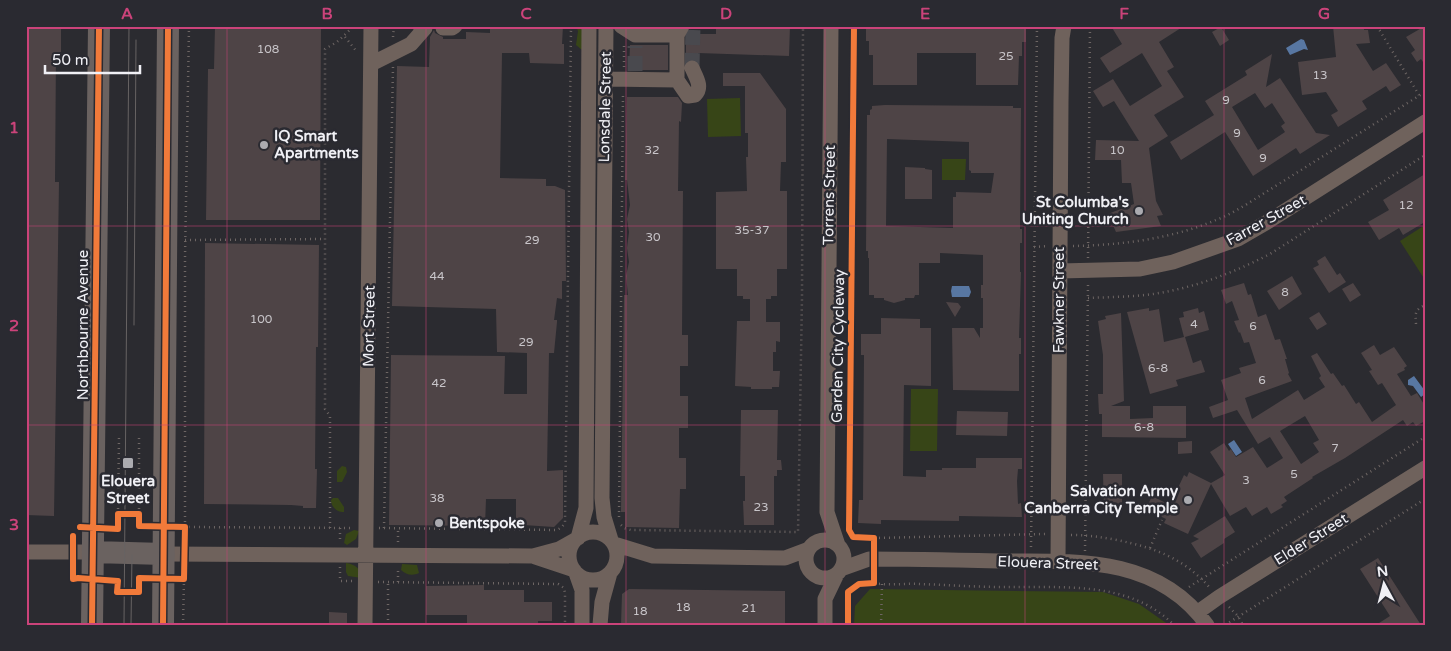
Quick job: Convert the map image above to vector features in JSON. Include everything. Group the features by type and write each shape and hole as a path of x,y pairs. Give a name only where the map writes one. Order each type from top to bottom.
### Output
{"highway":[{"name":"Northbourne Avenue","path":"92,625 99,26"},
{"path":"163,625 173,579 174,554 168,26"},
{"path":"93,552 174,554"}],"street":[{"name":"Mort Street","path":"365,625 371,26"},
{"name":"Lonsdale Street","path":"589,26 588,304 602,509 613,542"},
{"name":"Lonsdale Street","path":"577,539 586,508 595,425 603,304 606,26"},
{"path":"371,64 411,44 433,27"},
{"name":"Torrens Street","path":"831,27 827,512 839,546"},
{"path":"629,33 651,30 680,31 677,80 688,96 695,95 699,90 699,84 692,68"},
{"name":"Fawkner Street","path":"1058,561 1062,30"},
{"path":"606,79 631,77 677,80"},
{"name":"Farrer Street","path":"1060,271 1140,269 1173,262 1238,239 1425,122"},
{"path":"588,188 605,188"},
{"path":"588,304 603,304"},
{"name":"Elder Street","path":"1198,612 1425,468"},
{"name":"Torrens Street","path":"811,547 827,512"},
{"path":"174,554 533,556 559,549 586,534 594,532 602,534 613,542 652,556"},
{"path":"577,539 571,548 569,556 570,564 582,590 582,625"},
{"path":"533,556 575,572 584,579 593,580 605,578 611,572 630,563 652,556 785,558 826,540 839,546 844,556 839,572 825,599 824,625"},
{"path":"600,625 602,602 611,572 618,557 613,542"},
{"name":"Elouera Street","path":"839,546 872,559 1058,561 1115,566 1134,571 1152,579 1177,594 1198,612 1207,625"},
{"path":"811,547 806,558 825,599"},
{"path":"26,552 93,552"},
{"path":"785,558 810,570 818,577 825,578 839,572"},
{"name":"Elouera Street","path":"839,572 872,559"}],"path":[{"path":"183,625 173,579 186,240 189,26"},
{"path":"330,528 330,418 325,409 325,49 344,36 354,26"},
{"path":"384,528 394,26"},
{"path":"556,530 562,527 566,521 571,26"},
{"path":"629,33 631,77 619,498 620,522 624,528 631,530 798,532 802,298 803,26"},
{"path":"1031,561 1037,26"},
{"path":"1090,26 1088,245 1149,240 1193,229 1218,220 1425,92"},
{"path":"1377,26 1420,96"},
{"path":"344,36 357,50"},
{"path":"1085,562 1088,298 1153,294 1213,279 1249,265 1270,254 1425,155"},
{"path":"186,240 325,239"},
{"path":"1416,324 1414,313 1425,305"},
{"path":"119,437 131,515"},
{"path":"1177,594 1425,437"},
{"path":"131,515 139,438"},
{"path":"1225,625 1425,499"},
{"path":"118,521 131,515"},
{"path":"1150,548 1162,520"},
{"path":"867,538 874,538 872,559 878,584 881,625"},
{"path":"340,581 558,584 564,588 565,592 565,625"},
{"path":"388,582 388,625"},
{"path":"867,583 918,583 968,587 1090,588 1118,592 1135,598 1156,609 1174,625"},
{"path":"1238,616 1243,625"}],"green space":[{"path":"576,26 585,26 582,50 576,45 578,31"},
{"path":"740,98 741,136 708,137 707,99"},
{"path":"942,159 966,159 965,180 942,180"},
{"path":"1425,225 1425,280 1400,241"},
{"path":"911,389 938,389 937,451 910,451"},
{"path":"342,466 346,467 347,472 342,482 337,482 337,471"},
{"path":"333,498 338,498 344,507 344,512 339,512 334,507 331,503"},
{"path":"354,530 359,531 356,539 347,545 344,543 346,534"},
{"path":"346,563 352,564 357,568 361,572 362,578 348,576"},
{"path":"402,564 417,565 419,573 412,575 405,573 401,570"},
{"path":"870,589 1103,592 1139,604 1169,625 854,625 855,606"}],"water":[{"path":"1301,39 1304,40 1308,50 1304,49 1290,55 1286,48"},
{"path":"952,286 969,286 971,292 969,297 952,297"},
{"path":"1414,376 1425,391 1425,394 1421,397 1413,386 1408,385 1408,380"},
{"path":"1234,440 1242,452 1236,456 1228,444"}],"building":[{"path":"26,26 61,26 61,52 56,52 55,182 59,182 54,516 26,515"},
{"name":"IQ Smart Apartments","path":"215,26 321,26 320,220 206,220 208,69 214,69"},
{"path":"490,26 563,26 564,64 530,63 529,53 502,53 500,178 546,179 546,186 555,186 565,190 566,281 562,281 562,299 557,298 554,320 557,320 557,322 554,353 549,353 547,471 563,470 563,518 554,527 523,525 523,520 516,520 516,499 486,499 485,526 389,525 391,355 505,356 504,394 527,394 527,353 497,352 496,309 392,306 397,66 429,67 430,37 434,30 443,39 466,39 466,32 490,33"},
{"path":"716,26 790,26 789,56 698,53 698,58 686,58 686,37 688,34 716,34"},
{"path":"866,26 1026,26 1026,42 1022,42 1022,56 1019,56 1018,85 976,85 976,53 917,53 917,85 873,85 873,55 869,55 869,41 866,41"},
{"path":"1111,26 1184,26 1159,42 1174,67 1167,71 1184,97 1154,115 1168,136 1149,148 1156,201 1163,215 1157,216 1161,226 1116,232 1112,223 1106,225 1105,215 1134,204 1131,183 1122,183 1121,160 1095,160 1096,140 1139,141 1114,101 1103,107 1093,91 1113,79 1130,106 1162,86 1142,53 1110,73 1100,58 1122,44"},
{"path":"1333,26 1364,26 1364,30 1368,30 1370,43 1356,44 1373,71 1386,63 1401,85 1390,92 1386,86 1362,101 1367,109 1338,127 1331,115 1338,111 1326,92 1302,95 1298,62 1336,57"},
{"path":"1425,26 1425,65 1421,59 1417,62 1411,53 1415,50 1406,37"},
{"path":"1221,27 1229,40 1220,46 1212,32"},
{"path":"630,45 668,45 668,70 629,70"},
{"path":"1272,54 1266,87 1280,78 1316,133 1330,135 1300,154 1296,148 1253,176 1225,132 1181,160 1170,142 1214,115 1205,101 1247,75 1245,71","holes":["1255,93 1265,108 1272,103 1285,123 1281,126 1285,132 1258,150 1232,107"]},
{"path":"723,73 760,73 786,109 786,162 781,162 780,191 787,191 787,269 777,269 777,296 771,296 771,299 766,299 766,322 780,322 780,342 776,341 776,352 773,352 773,371 780,371 779,387 772,387 772,389 751,389 751,387 735,386 737,321 750,321 750,299 743,299 743,296 737,296 737,269 716,269 716,192 747,191 746,157 748,157 748,133 745,133 745,86 723,86"},
{"path":"627,97 678,97 682,103 681,122 679,121 678,191 683,191 682,335 688,335 688,366 680,366 680,396 688,396 688,428 679,428 679,458 686,458 686,489 680,489 679,528 625,527 625,512 621,512 624,295 628,295 626,276 629,262 627,248 629,232 627,219 630,205 627,180 625,180"},
{"path":"872,106 1013,106 1013,108 1021,108 1020,229 1022,229 1022,243 1020,243 1019,338 1021,338 1021,354 1019,354 1019,391 953,390 952,328 974,328 980,338 980,328 983,328 981,285 983,285 983,255 940,253 940,263 919,263 919,295 915,295 914,298 905,298 905,300 894,303 884,300 884,298 874,298 874,295 869,295 869,258 868,251 866,251 867,115 870,115","holes":["887,139 969,142 969,170 971,173 994,173 991,193 956,192 956,197 953,197 953,228 886,226"]},
{"path":"905,167 932,170 932,199 905,199"},
{"path":"1425,174 1425,222 1403,235 1399,228 1379,240 1368,222 1389,210 1383,200"},
{"path":"205,243 319,245 318,347 316,347 316,508 303,508 303,506 291,505 204,504"},
{"path":"1325,256 1337,275 1340,273 1346,282 1329,293 1313,268 1319,265 1317,261"},
{"path":"1292,276 1302,294 1279,310 1267,291"},
{"path":"1244,283 1248,295 1251,294 1258,317 1266,314 1275,340 1280,339 1287,359 1285,359 1288,374 1292,381 1245,398 1252,419 1298,390 1304,400 1325,387 1319,378 1321,376 1311,356 1317,353 1331,374 1333,373 1342,386 1344,385 1356,404 1359,402 1372,422 1396,405 1382,383 1378,385 1369,371 1372,370 1361,353 1374,345 1380,355 1394,347 1407,366 1404,368 1405,370 1397,374 1411,396 1417,393 1425,406 1425,421 1416,426 1413,422 1407,426 1403,420 1312,477 1284,497 1287,501 1281,505 1283,507 1271,514 1267,507 1252,516 1246,507 1230,516 1211,484 1188,534 1164,523 1166,519 1146,509 1152,496 1170,505 1184,475 1187,477 1189,472 1211,483 1225,475 1210,452 1224,443 1236,457 1253,447 1267,468 1283,458 1270,437 1258,444 1237,410 1213,418 1209,407 1228,400 1221,380 1241,373 1239,368 1256,363 1249,342 1244,343 1234,321 1239,320 1232,301 1226,304 1221,290","holes":["1305,416 1319,440 1313,443 1319,452 1301,464 1280,431"]},
{"path":"1353,283 1361,295 1350,302 1342,289"},
{"path":"946,302 958,303 961,307 955,317"},
{"path":"1149,308 1149,311 1159,309 1164,342 1184,337 1179,318 1184,317 1183,312 1198,308 1199,313 1204,311 1209,330 1185,337 1193,363 1201,360 1205,372 1176,380 1178,386 1150,394 1127,312"},
{"path":"1319,312 1327,324 1317,330 1309,318"},
{"path":"1121,313 1124,401 1111,406 1130,406 1130,419 1153,418 1153,406 1186,406 1186,438 1102,437 1102,414 1099,414 1098,394 1103,394 1103,355 1098,321 1106,319 1105,316"},
{"path":"881,318 920,319 920,328 931,328 931,386 904,385 903,476 926,477 926,470 942,470 942,468 976,468 976,458 1022,458 1022,469 1018,469 1017,481 1018,504 1021,503 1022,517 959,516 959,521 881,520 881,524 858,523 859,500 863,500 864,355 861,355 861,334 881,334"},
{"path":"741,410 778,410 777,460 781,460 782,470 777,470 777,476 774,476 774,525 744,525 745,476 740,476"},
{"path":"957,411 1008,412 1007,436 956,435"},
{"path":"1192,441 1192,453 1178,454 1178,442"},
{"path":"1103,474 1122,474 1122,512 1104,512"},
{"path":"1225,516 1235,532 1224,539 1224,543 1201,558 1191,543 1199,539 1193,536"},
{"path":"1378,558 1421,625 1376,625 1390,616 1360,569"},
{"path":"484,585 484,590 524,590 524,602 552,602 552,621 538,621 538,625 467,625 467,615 426,615 426,586"},
{"path":"629,589 785,591 785,625 621,625 622,594"},
{"path":"329,612 347,613 347,625 329,625"}],"tunnel":[{"path":"692,68 693,26"},
{"path":"635,46 635,71"}],"tram line":[{"path":"124,625 129,26"},
{"path":"134,325 136,40"},
{"path":"131,625 132,555"}],"cycle path":[{"path":"92,625 99,26"},
{"path":"163,625 168,26"},
{"name":"Garden City Cycleway","path":"848,625 848,592 859,584 874,583 874,538 853,537 849,530 854,26"},
{"path":"73,536 73,579 118,581 117,592 139,592 139,578 184,579 185,527 139,526 139,514 118,514 118,529 80,527"}],"place":[{"name":"IQ Smart Apartments","path":"264,145"},
{"name":"St Columba's Uniting Church","path":"1139,211"},
{"name":"Elouera Street","path":"128,463"},
{"name":"Salvation Army Canberra City Temple","path":"1188,500"},
{"name":"Bentspoke","path":"439,523"}]}
